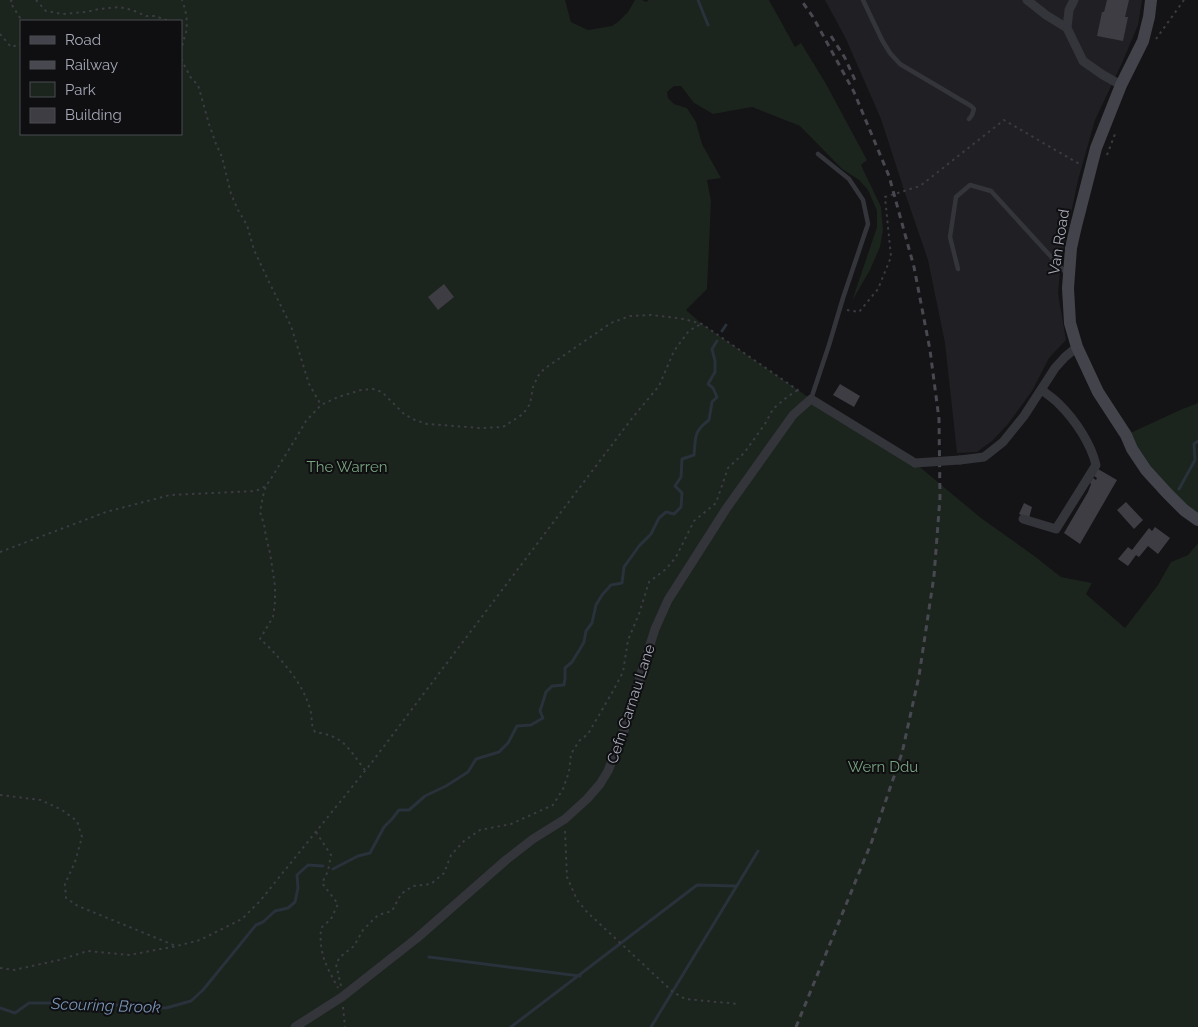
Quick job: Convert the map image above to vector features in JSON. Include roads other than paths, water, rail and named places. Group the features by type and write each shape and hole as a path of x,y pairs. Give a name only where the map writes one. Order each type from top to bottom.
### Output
{"street":[{"path":"1027,0 1067,28 1083,60 1103,76 1122,85"},
{"path":"1067,28 1069,10 1074,0"},
{"name":"Van Road","path":"1151,0 1143,41 1122,85 1096,148 1090,171 1071,248 1068,288 1070,323 1077,347 1098,392 1126,435 1136,456 1167,493 1184,510 1198,520"},
{"path":"811,399 916,463 984,457 1003,442 1042,390 1054,368 1077,347"},
{"path":"1023,519 1056,529 1096,466 1083,433 1061,405 1042,390"},
{"name":"Cefn Carnau Lane","path":"295,1027 417,938 506,860 533,839 565,819 600,784 608,771 624,731 656,629 668,600 726,509 755,468 793,415 811,399"}],"lane":[{"path":"864,0 882,40 900,64 971,106 974,112 968,119"},
{"path":"811,399 868,224 863,200 849,179 818,154"},
{"path":"958,269 950,237 954,205 956,197 970,185 991,191 1069,276"}],"waterway":[{"name":"Scouring Brook","path":"698,0 708,25"},
{"name":"Scouring Brook","path":"722,331 726,325"},
{"name":"Scouring Brook","path":"333,869 358,856 370,853 384,827 399,810 409,810 425,796 446,786 468,772 476,759 499,752 508,743 517,726 531,725 543,718 540,711 546,692 552,686 564,685 565,668 572,662 584,642 586,631 592,623 596,605 602,595 611,585 622,583 624,567 639,546 651,534 659,518 666,512 674,514 681,507 682,493 675,486 681,477 682,459 694,455 696,435 700,428 709,420 712,402 717,397 713,388 708,384 715,372 712,349 717,341"},
{"path":"1179,489 1195,460 1194,444 1198,441"},
{"path":"651,1027 758,851"},
{"name":"Scouring Brook","path":"0,1008 15,1013 29,1003 86,1003 166,1008 191,1001 203,990 256,925 263,922 275,911 288,908 295,902 298,888 297,875 308,865 323,866"},
{"path":"511,1027 697,885 736,886"},
{"path":"429,957 580,976"}],"railway":[{"path":"796,1027 872,841 902,753 919,676 934,576 940,498 939,419 930,350 914,267 889,176 854,92 813,17 801,0"},
{"path":"831,36 845,58 855,80"}],"park label":[{"name":"The Warren","path":"347,467"},
{"name":"Wern Ddu","path":"883,767"}]}
